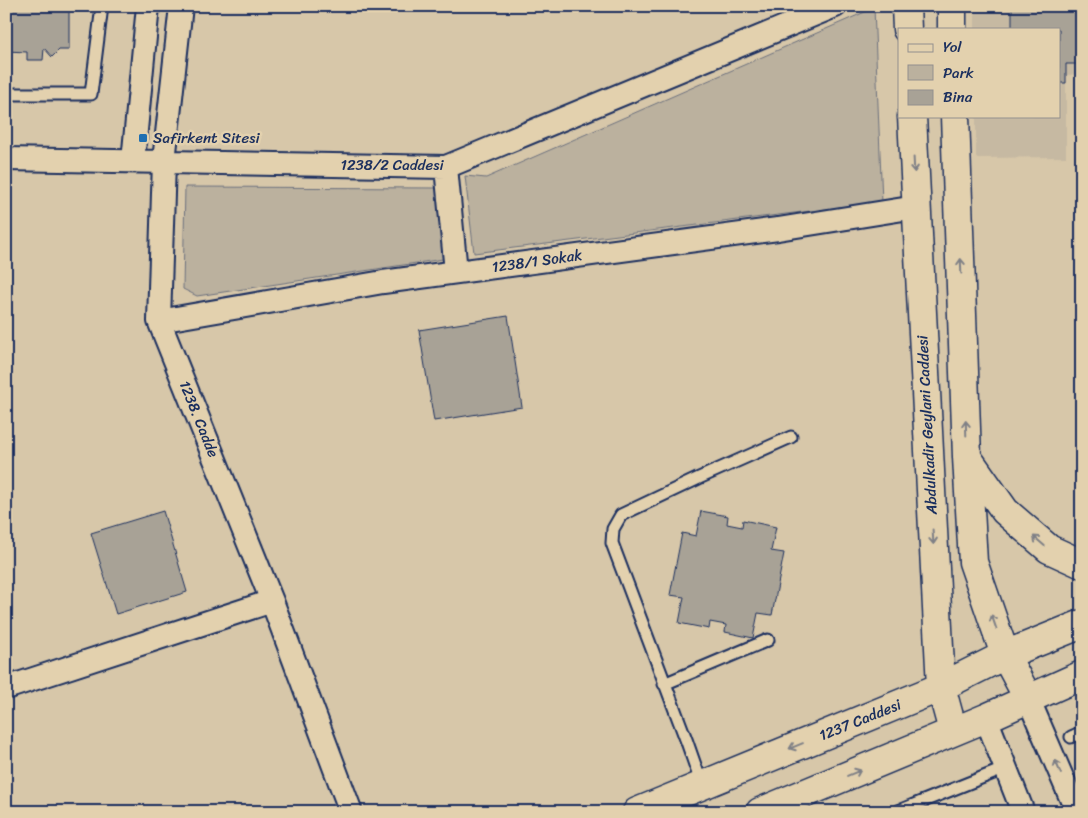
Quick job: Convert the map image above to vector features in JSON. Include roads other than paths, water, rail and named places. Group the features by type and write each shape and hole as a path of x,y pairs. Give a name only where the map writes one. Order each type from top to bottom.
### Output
{"street":[{"path":"134,161 148,6"},
{"name":"1238. Cadde","path":"181,6 164,162 159,321 272,601 351,812"},
{"name":"1238/2 Caddesi","path":"6,159 446,167 835,6"},
{"path":"906,6 907,28"},
{"path":"952,6 952,28"},
{"name":"Abdulkadir Geylani Caddesi","path":"912,118 941,687 954,732"},
{"path":"955,118 967,457 973,562 1005,655 1028,698 1078,812"},
{"path":"446,167 456,272"},
{"name":"1238/1 Sokak","path":"159,321 383,282 778,229 916,207"},
{"path":"967,457 1005,511 1049,549 1082,564"},
{"path":"6,688 272,601"},
{"name":"1237 Caddesi","path":"637,812 941,687 1005,655 1082,624"},
{"path":"760,812 954,732 1082,675"},
{"path":"986,718 1024,812"}],"lane":[{"path":"6,94 91,94 102,6"},
{"path":"702,785 612,543 613,529 621,515 698,478 791,437"},
{"path":"664,684 768,640"},
{"path":"1071,737 1082,732"},
{"path":"896,812 1006,768"}],"place":[{"name":"Safirkent Sitesi","path":"143,138"}]}
